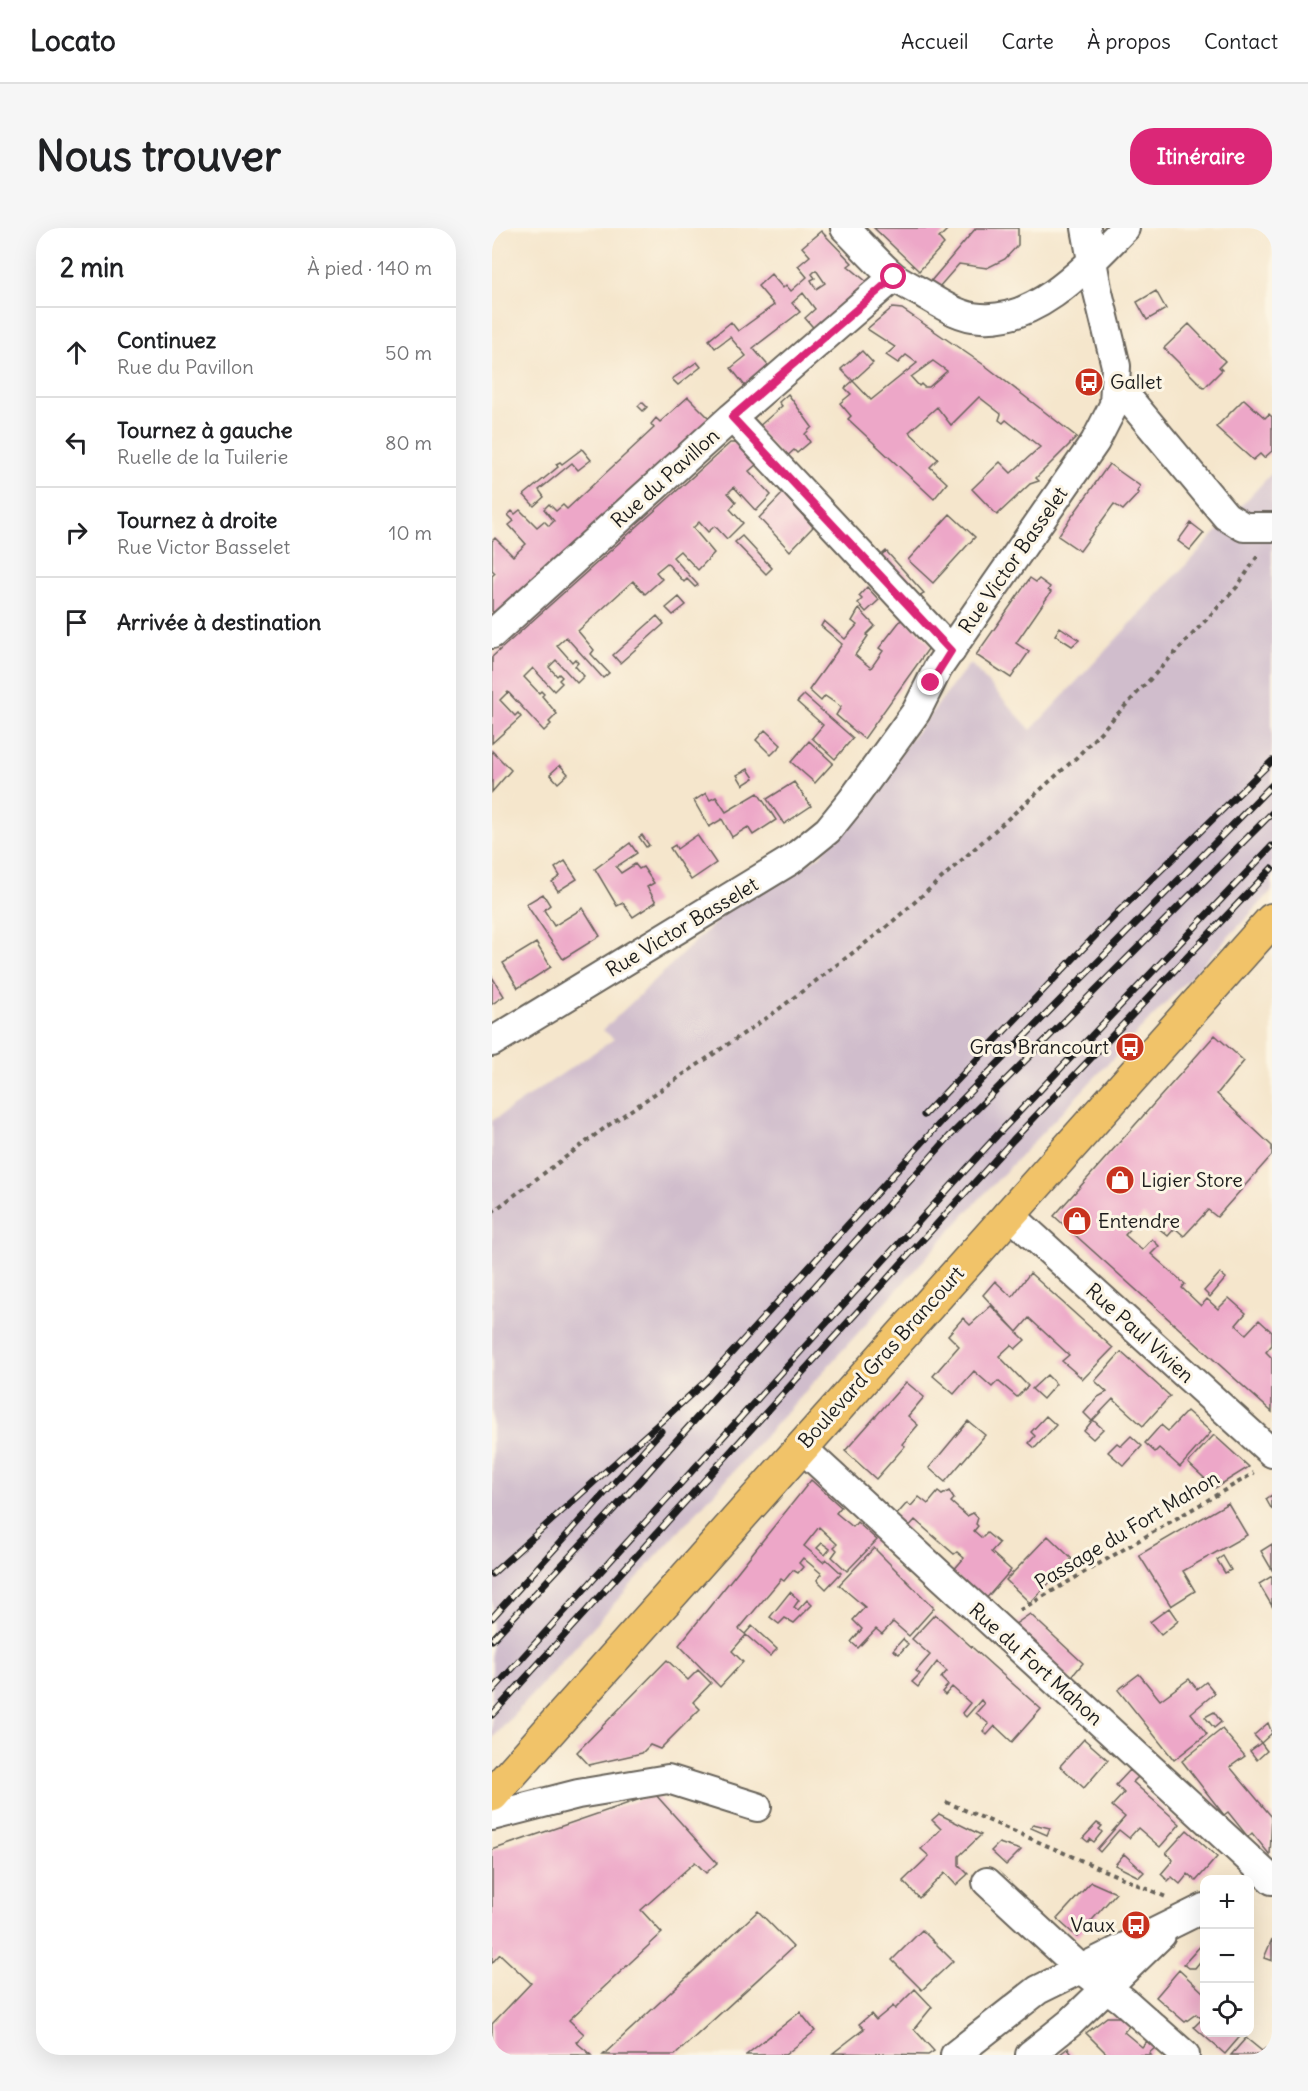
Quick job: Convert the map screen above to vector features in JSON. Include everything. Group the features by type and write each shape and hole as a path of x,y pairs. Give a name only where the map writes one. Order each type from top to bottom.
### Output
{"main road":[{"name":"Boulevard Gras Brancourt","path":"492,1795 1008,1213 1272,920"}],"street":[{"path":"845,228 894,277 952,311 980,318 1003,317 1025,310 1054,293 1092,261 1125,228"},
{"name":"Rue Victor Basselet","path":"492,1042 766,876 813,843 837,819 916,712 951,651 1095,442 1114,405 1117,385 1113,346 1086,228"},
{"name":"Rue du Pavillon","path":"492,634 732,417 894,277"},
{"path":"1117,385 1226,516 1244,527 1271,528"},
{"path":"732,417 951,651"},
{"name":"Rue Paul Vivien","path":"1008,1213 1266,1461"},
{"name":"Rue du Fort Mahon","path":"801,1447 1266,1881"},
{"path":"492,1816 578,1794 668,1779 757,1807"},
{"path":"987,1882 1080,1968 1185,2055"},
{"path":"955,2055 1038,1990 1192,1913"},
{"path":"1030,2055 1192,1913"}],"path":[{"path":"492,1212 606,1127 780,1008 884,928 950,871 1077,757 1238,587 1254,564 1271,528"},
{"name":"Passage du Fort Mahon","path":"993,1626 1266,1461"},
{"path":"946,1802 1192,1913"}],"shaded area":[{"path":"1272,473 1272,891 968,1211 492,1739 492,1121 614,1039 603,1030 729,909 820,856 970,663 1031,730"}],"building":[{"path":"874,228 949,228 939,238 944,244 919,271"},
{"path":"976,228 1018,228 1018,245 1005,259 987,268 959,264 939,287 931,281"},
{"path":"821,231 852,263 848,266 874,288 818,333 805,318 815,309 803,293 792,303 800,312 753,348 772,370 749,391 731,368 746,356 730,337 715,348 709,340 731,322 738,331 774,305 758,286 771,274 783,288 786,285 791,291 807,277 798,266 810,256 802,247","holes":["816,270 825,283 816,289 811,280 815,278 812,274"]},
{"path":"1156,291 1166,309 1147,320 1137,302"},
{"path":"892,308 902,309 987,367 1077,437 1036,478 1039,481 1030,484 997,515 972,489 1000,462 1011,473 1040,447 1006,420 1003,423 999,420 1001,414 979,397 951,425 937,407 909,432 938,459 930,467 947,483 934,499 848,419 851,416 840,403 851,394 845,388 853,381 871,400 917,363 906,355 898,363 886,355 895,347 867,329","holes":["933,361 947,371 929,387 921,384 919,386 911,377"]},
{"path":"1189,324 1225,361 1219,367 1222,370 1204,388 1164,348"},
{"path":"862,351 873,363 853,381 841,369"},
{"path":"697,362 701,367 678,385 672,379"},
{"path":"788,394 812,427 805,434 810,442 797,453 794,450 784,459 757,428 782,406 779,402"},
{"path":"688,397 713,422 498,617 492,611 492,576 495,573 492,570 492,541 495,538 513,556 526,544 509,525 514,521 508,515 512,511 515,514 520,510 537,527 544,521 549,526 554,521 544,509 549,504 556,511 563,505 567,509 654,428 651,424 656,418 660,422"},
{"path":"1244,399 1265,418 1269,414 1272,417 1272,451 1264,458 1260,454 1253,460 1216,427"},
{"path":"642,402 647,407 643,411 638,406"},
{"path":"730,443 737,443 757,464 749,471 771,495 756,511 734,487 728,493 736,502 730,509 743,523 727,539 715,526 708,532 699,522 693,528 714,553 698,570 680,551 673,557 698,585 695,587 687,579 684,582 667,563 656,572 662,579 645,594 633,581 578,631 594,650 591,654 609,673 603,678 566,637 557,645 572,662 575,659 578,663 575,666 584,676 577,683 556,660 549,667 557,676 559,674 562,677 559,680 562,683 554,691 533,668 524,677 539,693 541,691 544,694 542,696 557,714 549,722 551,724 544,731 508,692 500,700 515,716 518,713 521,717 492,743 492,657"},
{"path":"582,449 591,460 578,470 572,463 539,490 544,497 534,506 524,495 558,467 556,464 560,462 562,464"},
{"path":"1109,464 1140,486 1137,492 1139,493 1123,510 1114,504 1080,551 1058,536"},
{"path":"783,493 813,527 790,551 759,518"},
{"path":"950,514 975,537 933,583 908,560"},
{"path":"1191,523 1204,533 1190,550 1178,541"},
{"path":"742,536 772,568 766,574 735,542"},
{"path":"886,551 924,593 914,603 876,560"},
{"path":"1030,578 1036,582 1039,579 1050,587 1048,590 1051,592 1016,643 1029,652 1011,678 976,655"},
{"path":"867,587 879,600 866,612 858,603 862,599 859,596"},
{"path":"679,597 686,605 673,615 666,608"},
{"path":"859,609 875,626 866,635 868,636 855,655 871,668 883,651 879,648 904,616 931,645 864,739 836,715 841,707 825,696 821,701 809,690 842,644 821,626 824,621 845,639 857,625 852,621"},
{"path":"657,616 664,624 620,663 613,655"},
{"path":"1060,627 1079,640 1072,646 1055,635"},
{"path":"804,695 853,738 835,759 812,738 823,725 797,702"},
{"path":"765,730 781,745 771,755 756,740"},
{"path":"809,741 833,763 815,783 791,762"},
{"path":"492,751 511,770 492,792"},
{"path":"560,765 568,774 558,783 550,774"},
{"path":"748,769 754,778 743,785 737,775"},
{"path":"794,782 811,806 784,824 767,799"},
{"path":"706,793 710,800 716,797 726,812 758,793 776,820 753,835 748,827 732,837 722,819 709,827 694,801"},
{"path":"642,835 649,845 646,847 639,837"},
{"path":"697,835 716,863 691,880 670,848 675,845 677,849"},
{"path":"630,843 637,853 616,867 621,873 635,864 639,869 643,867 654,883 647,887 656,902 633,917 623,903 617,906 595,869"},
{"path":"565,861 577,879 558,891 552,882 560,876 555,868"},
{"path":"543,894 550,905 544,910 554,926 583,908 600,936 563,959 526,904"},
{"path":"536,943 551,967 518,988 503,963"},
{"path":"492,977 504,996 492,1004"},
{"path":"1215,1035 1244,1061 1217,1094 1272,1146 1272,1155 1217,1217 1208,1210 1184,1236 1175,1228 1168,1236 1143,1215 1125,1235 1142,1250 1152,1239 1159,1246 1151,1254 1185,1284 1182,1288 1201,1306 1207,1299 1218,1309 1229,1298 1246,1313 1236,1325 1246,1334 1259,1320 1272,1332 1272,1345 1266,1352 1272,1358 1272,1412 1054,1216"},
{"path":"1030,1273 1113,1348 1083,1379 1062,1361 1069,1355 1029,1318 1017,1332 983,1295 995,1281 1012,1297"},
{"path":"1220,1273 1226,1278 1210,1297 1204,1291"},
{"path":"991,1306 1025,1340 1015,1349 1011,1345 999,1356 1028,1386 1017,1397 998,1381 992,1387 974,1371 954,1394 933,1376 959,1346 948,1335 963,1318 970,1325"},
{"path":"1121,1352 1170,1396 1143,1426 1113,1399 1093,1420 1103,1429 1093,1439 1084,1431 1092,1421 1084,1413 1098,1397 1107,1392 1095,1381"},
{"path":"1047,1375 1056,1384 1043,1399 1032,1389"},
{"path":"906,1382 924,1397 908,1416 918,1425 902,1444 905,1446 876,1479 845,1451"},
{"path":"1187,1411 1211,1432 1180,1467 1159,1448 1155,1452 1145,1443 1161,1425 1168,1431"},
{"path":"1046,1416 1056,1425 1035,1448 1029,1443 1035,1436 1031,1432"},
{"path":"968,1421 985,1435 945,1482 929,1468"},
{"path":"1214,1435 1249,1467 1215,1488 1188,1463"},
{"path":"1131,1436 1142,1446 1124,1466 1108,1452 1117,1443 1121,1446"},
{"path":"811,1480 841,1507 836,1513 853,1527 857,1522 877,1540 847,1571 832,1557 837,1550 834,1547 837,1544 819,1527 804,1546 823,1562 826,1559 841,1573 826,1589 817,1580 822,1574 803,1558 799,1563 803,1567 798,1573 793,1570 784,1581 781,1579 739,1629 745,1634 752,1626 777,1649 770,1656 746,1635 732,1651 743,1662 720,1687 679,1645"},
{"path":"949,1491 954,1499 951,1502 967,1516 973,1513 978,1518 976,1524 978,1526 974,1531 982,1538 987,1533 999,1543 991,1552 1011,1570 984,1601 952,1572 964,1558 957,1552 954,1554 915,1520 905,1531 893,1519 907,1503 911,1506 919,1497 928,1504 938,1492 942,1495"},
{"path":"1272,1495 1272,1510 1266,1499"},
{"path":"1228,1503 1247,1535 1183,1571 1195,1591 1171,1606 1139,1555"},
{"path":"1048,1536 1072,1559 1030,1603 1006,1580"},
{"path":"822,1543 830,1549 825,1555 817,1548"},
{"path":"1272,1544 1272,1570 1261,1551"},
{"path":"874,1548 934,1608 909,1636 893,1622 882,1634 876,1629 858,1648 851,1642 862,1629 853,1620 865,1607 839,1585"},
{"path":"1223,1556 1231,1570 1225,1573 1217,1560"},
{"path":"1272,1576 1272,1606 1259,1584"},
{"path":"790,1592 799,1600 794,1607 798,1610 807,1600 812,1605 794,1623 785,1618 779,1624 770,1617"},
{"path":"1169,1608 1178,1621 1161,1635 1150,1622"},
{"path":"935,1614 1041,1709 1012,1742 995,1726 987,1735 983,1731 989,1724 976,1713 984,1704 981,1700 966,1717 962,1713 970,1703 952,1687 945,1695 942,1692 948,1685 941,1678 947,1671 937,1662 918,1687 912,1682 920,1674 916,1671 930,1655 912,1639"},
{"path":"1030,1614 1083,1663 1069,1680 1011,1627"},
{"path":"903,1639 908,1644 899,1654 893,1650"},
{"path":"667,1660 688,1680 698,1670 711,1683 693,1702 700,1709 660,1749 650,1745 642,1753 589,1765 577,1752"},
{"path":"1139,1674 1160,1700 1189,1679 1197,1689 1206,1682 1215,1693 1191,1713 1207,1734 1174,1760 1118,1690"},
{"path":"1214,1712 1221,1722 1214,1728 1205,1717"},
{"path":"1268,1723 1272,1733 1261,1743 1254,1735"},
{"path":"1222,1729 1245,1756 1230,1767 1272,1817 1270,1855 1252,1833 1248,1837 1228,1812 1224,1815 1182,1761"},
{"path":"1084,1739 1108,1760 1084,1788 1060,1766"},
{"path":"1261,1743 1267,1751 1257,1760 1250,1751"},
{"path":"1130,1770 1138,1777 1133,1782 1180,1824 1160,1847 1138,1828 1129,1838 1119,1830 1100,1852 1097,1849 1125,1817 1112,1806 1124,1793 1116,1785"},
{"path":"655,1794 717,1863 706,1873 695,1862 641,1910 662,1933 569,2020 584,2034 576,2042 591,2055 492,2055 492,2024 531,1983 500,1954 492,1963 492,1850"},
{"path":"939,1814 981,1835 959,1856 959,1865 968,1874 956,1885 945,1873 919,1898 903,1881 929,1856 921,1849 941,1829 932,1820"},
{"path":"1097,1823 1102,1826 1099,1829 1102,1832 1094,1842 1090,1839 1088,1842 1083,1838"},
{"path":"1033,1824 1050,1828 1047,1835 1031,1828"},
{"path":"1187,1830 1217,1857 1196,1881 1188,1874 1180,1884 1172,1877 1168,1881 1161,1874 1173,1860 1166,1853"},
{"path":"999,1843 1021,1850 1006,1865 991,1851"},
{"path":"1124,1854 1144,1872 1139,1877 1115,1865"},
{"path":"1091,1882 1116,1893 1077,1937 1057,1919"},
{"path":"758,1911 793,1947 675,2055 603,2055"},
{"path":"922,1930 953,1961 922,1990 892,1960"},
{"path":"1272,1939 1272,1961 1264,1958"},
{"path":"1200,1946 1200,1962 1195,1968 1189,1968 1184,1964"},
{"path":"1179,1970 1200,1989 1200,2017 1196,2014 1185,2022 1156,1997"},
{"path":"915,1989 932,2007 914,2029 934,2051 928,2055 833,2053 864,2029 859,2024 871,2014 876,2020 893,2006 895,2009"},
{"path":"800,2012 815,2031 785,2055 746,2055"},
{"path":"1107,2017 1120,2017 1130,2025 1124,2032 1142,2047 1147,2041 1155,2048 1149,2053 1151,2055 1104,2055 1106,2053 1086,2033"},
{"path":"1200,2021 1200,2032 1194,2027"},
{"path":"1205,2037 1240,2037 1225,2054"},
{"path":"1246,2038 1262,2051 1266,2048 1272,2055 1231,2055"},
{"path":"1068,2048 1073,2055 1059,2055"}],"railway":[{"path":"924,1115 1115,915 1272,761"},
{"path":"492,1574 707,1380 951,1111 1272,785"},
{"path":"492,1640 641,1480 949,1137 1272,813"},
{"path":"492,1691 1001,1131 1272,846"},
{"path":"492,1715 1013,1140 1272,868"},
{"path":"492,1618 661,1431"}],"place":[{"name":"Gallet","path":"1089,382"},
{"name":"Gras Brancourt","path":"1130,1047"},
{"name":"Ligier Store","path":"1120,1180"},
{"name":"Entendre","path":"1077,1221"},
{"name":"Vaux","path":"1136,1925"}],"route":[{"path":"894,277 732,417 951,651 938,668 931,683"}]}
